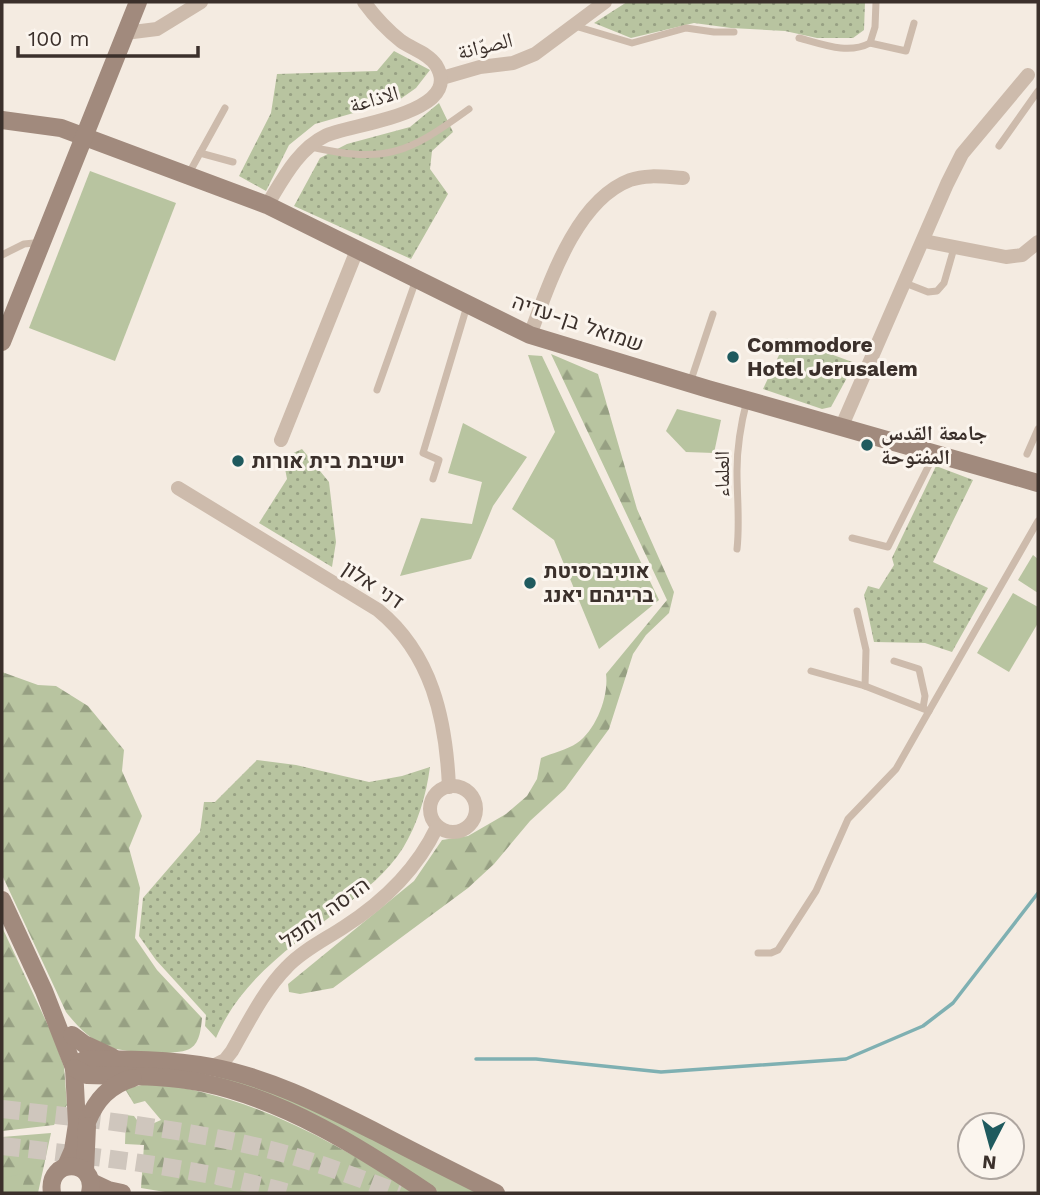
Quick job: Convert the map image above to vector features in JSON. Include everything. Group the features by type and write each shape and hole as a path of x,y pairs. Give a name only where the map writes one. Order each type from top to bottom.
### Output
{"street":[{"path":"2,342 138,2"},
{"path":"125,33 157,29 201,2"},
{"path":"364,2 387,29 435,63 442,78"},
{"name":"الصوّانة","path":"442,78 480,67 513,63 535,54 605,2"},
{"path":"841,428 962,154 1028,75"},
{"name":"الاذاعة","path":"267,205 309,146 338,131 406,114 435,93 442,78"},
{"name":"שמואל בן-עדיה","path":"2,120 43,124 84,136 267,205 530,335 1038,484"},
{"path":"530,335 550,282 590,209 608,193 630,180 651,176 683,178"},
{"path":"924,241 1013,257 1022,255 1038,242"},
{"path":"281,440 357,250"},
{"name":"דני אלון","path":"178,488 377,610 398,628 420,657 437,698 447,746 449,786"},
{"path":"449,786 467,791 476,805 476,814 468,827 462,831 446,831 438,827 431,817 430,804 439,791 449,786"},
{"name":"הדסה למפל","path":"211,1067 225,1060 274,983 288,966 385,896 426,850 438,827"},
{"path":"2,900 82,1068 73,1150 66,1167"},
{"path":"44,991 72,1035 82,1068 88,1122 89,1182"},
{"path":"72,1035 84,1044 119,1059 211,1067 263,1082 332,1110 495,1193"},
{"path":"240,1035 238,1063 263,1082"},
{"path":"82,1068 119,1059"},
{"path":"82,1068 206,1083 282,1109 334,1135 428,1193"},
{"path":"88,1122 96,1103 106,1092 120,1082 140,1076"},
{"path":"52,1193 55,1173 66,1167 79,1168 89,1182 122,1193"}],"lane":[{"path":"870,43 875,27 876,2"},
{"path":"799,38 854,50 870,43 906,51 914,23"},
{"path":"573,26 632,43 686,28 734,32"},
{"path":"999,146 1038,92"},
{"path":"188,175 225,108"},
{"path":"309,146 356,155 398,152 422,142 469,109"},
{"path":"200,153 233,162"},
{"path":"2,256 24,244 34,243 37,250"},
{"path":"905,282 928,292 937,291 944,283 955,247"},
{"path":"377,390 416,280"},
{"path":"433,479 439,460 424,453 467,306"},
{"path":"690,383 713,314"},
{"name":"العلماء","path":"737,549 740,524 737,471 741,426 747,400"},
{"path":"1027,454 1038,429"},
{"path":"852,538 888,547 934,455"},
{"path":"758,953 778,950 816,891 848,819 896,769 926,710 1038,521"},
{"path":"857,611 866,650 865,686"},
{"path":"894,661 919,669 926,710"},
{"path":"811,671 865,686 926,710"}],"green space":[{"path":"627,2 865,2 864,30 853,38 817,38 785,31 694,23 631,38 594,23"},
{"path":"394,51 430,70 416,88 399,100 315,124 289,145 266,191 239,176 271,113 277,74 377,71"},
{"path":"439,103 453,132 432,151 430,169 448,194 411,259 294,206 320,158 347,144 410,127"},
{"path":"90,171 176,203 115,361 29,328"},
{"path":"787,338 855,363 831,407 822,409 763,389"},
{"path":"551,354 598,374 637,509 674,592 669,613 646,635 633,654 609,729 565,789 530,821 494,864 468,888 333,988 300,994 289,992 288,984 414,881 442,840 468,836 506,814 527,796 537,779 541,758 569,748 584,737 600,712 606,674 667,600"},
{"path":"528,355 542,356 659,600 599,649 554,540 512,509 555,432"},
{"path":"677,409 721,420 714,453 686,452 666,431"},
{"path":"463,423 527,457 493,506 471,559 400,576 421,518 472,524 482,482 448,473"},
{"path":"302,449 329,482 336,542 332,567 259,523 287,479 283,458"},
{"path":"936,466 973,480 933,562 988,588 952,652 925,643 874,642 864,595 868,586 879,589 894,565 892,558"},
{"path":"1033,555 1038,559 1038,593 1018,580"},
{"path":"1013,593 1038,607 1038,623 1009,672 977,653"},
{"path":"2,672 38,685 56,686 88,706 124,750 122,771 142,816 129,848 140,888 135,938 157,970 202,1018 198,1039 185,1051 138,1052 109,1047 85,1033 66,1012 2,875"},
{"path":"257,760 296,765 369,782 430,767 417,819 397,857 367,888 287,950 254,981 239,998 216,1038 205,1026 206,1015 156,960 139,936 143,898 200,832 204,802 215,802"},
{"path":"2,927 53,1036 64,1067 67,1105 54,1125 2,1131"},
{"path":"220,1074 292,1098 482,1193 439,1193 398,1166 216,1081"},
{"path":"150,1083 188,1089 257,1109 322,1139 418,1193 171,1193 141,1188 144,1145 125,1144 126,1115 134,1116 143,1128 161,1120 145,1101 134,1104 125,1089"},
{"path":"51,1133 38,1193 2,1193 2,1137"},
{"path":"26,1173 21,1193 2,1193 2,1178"}],"waterway":[{"path":"476,1059 536,1059 661,1072 846,1059 923,1026 953,1003 1038,893"}],"tunnel":[{"path":"2,1109 201,1135 301,1158 399,1193"},
{"path":"2,1146 182,1170 289,1193"}],"place":[{"name":"Commodore Hotel Jerusalem","path":"733,357"},
{"name":"جامعة القدس المفتوحة","path":"867,445"},
{"name":"ישיבת בית אורות","path":"238,461"},
{"name":"אוניברסיטת בריגהם יאנג","path":"530,583"}]}
